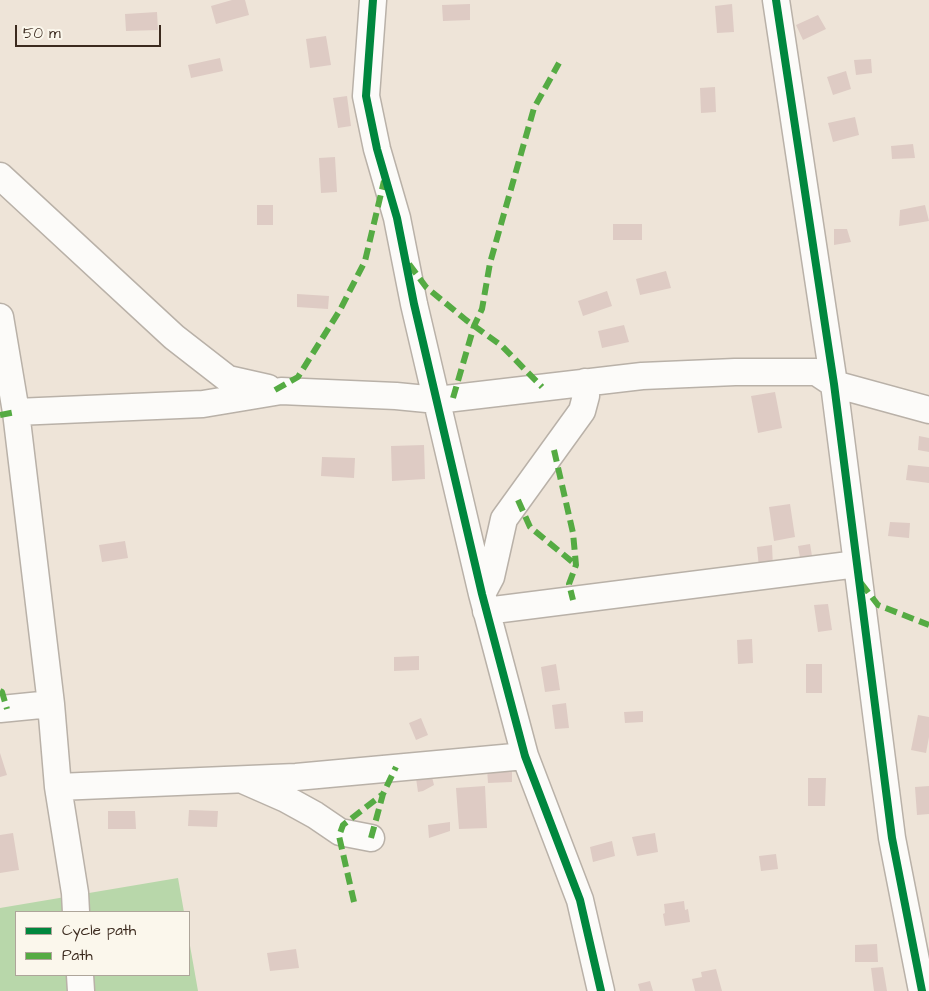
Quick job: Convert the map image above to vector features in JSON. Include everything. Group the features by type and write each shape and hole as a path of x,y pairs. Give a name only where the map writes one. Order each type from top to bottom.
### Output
{"street":[{"path":"374,0 366,96 377,149 397,218 414,304 484,603 525,756 580,900 601,991"},
{"path":"776,0 834,384 892,838 922,991"},
{"path":"0,176 174,337 228,379 281,391 396,396 438,400 642,376 735,372 816,372 834,384 929,410"},
{"path":"0,202 30,220 54,226"},
{"path":"0,317 16,412 51,704 58,787 75,893 76,911"},
{"path":"484,603 504,520 582,411 586,396 585,382"},
{"path":"16,412 203,404 281,391"},
{"path":"484,603 857,564"},
{"path":"0,709 51,704"},
{"path":"58,787 296,776 525,756"},
{"path":"240,779 316,815 340,832 371,838"},
{"path":"80,976 81,991"}],"green space":[{"path":"178,878 184,911 15,911 15,976 190,976 190,946 198,991 0,991 0,908"}],"building":[{"path":"232,0 245,0 249,15 216,24 211,6"},
{"path":"470,4 470,20 443,21 442,5"},
{"path":"732,4 734,32 717,33 715,6"},
{"path":"157,12 158,30 126,31 125,14"},
{"path":"818,15 826,29 803,40 796,25"},
{"path":"326,36 331,65 310,68 306,39"},
{"path":"220,58 223,71 191,78 188,65"},
{"path":"871,59 872,73 856,75 854,60"},
{"path":"846,71 851,89 833,95 827,77"},
{"path":"715,87 716,112 701,113 700,88"},
{"path":"347,96 351,126 338,128 333,98"},
{"path":"855,117 859,135 833,142 828,123"},
{"path":"913,144 915,158 892,159 891,146"},
{"path":"335,157 337,192 321,193 319,158"},
{"path":"257,205 273,205 273,225 257,225"},
{"path":"925,205 929,221 899,226 900,210"},
{"path":"613,224 642,224 642,240 613,240"},
{"path":"834,229 847,229 851,242 834,245"},
{"path":"666,271 671,288 640,295 636,279"},
{"path":"607,291 612,306 583,316 578,301"},
{"path":"297,294 329,296 328,309 297,307"},
{"path":"624,325 629,342 602,348 598,331"},
{"path":"775,392 782,428 758,433 751,396"},
{"path":"919,436 929,438 929,452 918,450"},
{"path":"424,445 425,479 392,481 391,446"},
{"path":"322,457 355,458 354,478 321,476"},
{"path":"908,465 929,467 929,483 906,480"},
{"path":"790,504 795,537 774,541 769,507"},
{"path":"890,522 910,523 909,538 888,536"},
{"path":"125,541 128,558 102,562 99,545"},
{"path":"810,544 813,562 801,563 798,546"},
{"path":"772,545 773,567 759,568 757,547"},
{"path":"828,604 832,630 818,632 814,605"},
{"path":"752,639 753,663 738,664 737,640"},
{"path":"419,656 419,670 394,671 394,657"},
{"path":"556,664 560,690 545,692 541,667"},
{"path":"806,664 822,664 822,693 806,693"},
{"path":"566,703 569,728 555,729 552,705"},
{"path":"643,711 643,722 625,723 624,712"},
{"path":"918,715 929,717 929,737 926,753 911,750"},
{"path":"421,718 428,735 416,740 409,723"},
{"path":"0,753 7,775 0,777"},
{"path":"487,769 512,769 512,782 488,783"},
{"path":"432,777 434,785 418,792 416,778"},
{"path":"808,778 826,778 825,806 808,806"},
{"path":"485,786 487,828 459,829 456,788"},
{"path":"929,786 929,814 917,815 915,787"},
{"path":"189,810 218,811 217,827 188,826"},
{"path":"108,811 135,811 136,829 108,829"},
{"path":"450,822 450,831 429,838 428,825"},
{"path":"13,833 19,870 0,873 0,835"},
{"path":"655,833 658,852 637,856 632,837"},
{"path":"612,841 615,856 593,862 590,847"},
{"path":"776,854 778,869 761,871 759,856"},
{"path":"684,901 685,910 688,909 690,922 665,926 664,904"},
{"path":"877,944 878,962 855,962 855,945"},
{"path":"296,949 299,968 270,971 267,953"},
{"path":"883,967 887,991 874,991 871,968"},
{"path":"716,969 722,991 695,991 692,979 702,977 701,972"},
{"path":"650,981 653,991 640,991 638,984"}],"marked path":[{"path":"453,398 474,326 482,309 490,263 534,108 559,63"},
{"path":"275,390 298,377 340,310 365,261 384,181"},
{"path":"409,264 426,287 466,320 502,346 542,387"},
{"path":"0,415 16,412"},
{"path":"554,450 573,533 576,565 569,584 573,600"},
{"path":"518,500 530,527 576,565"},
{"path":"861,583 878,605 929,625"},
{"path":"0,691 2,692 7,709"},
{"path":"371,838 383,794 396,767"},
{"path":"354,902 339,836 343,825 383,794"}],"cycle path":[{"path":"373,0 366,96 377,149 397,218 414,304 482,594 525,756 580,900 601,991"},
{"path":"776,0 834,384 892,838 922,991"}]}
